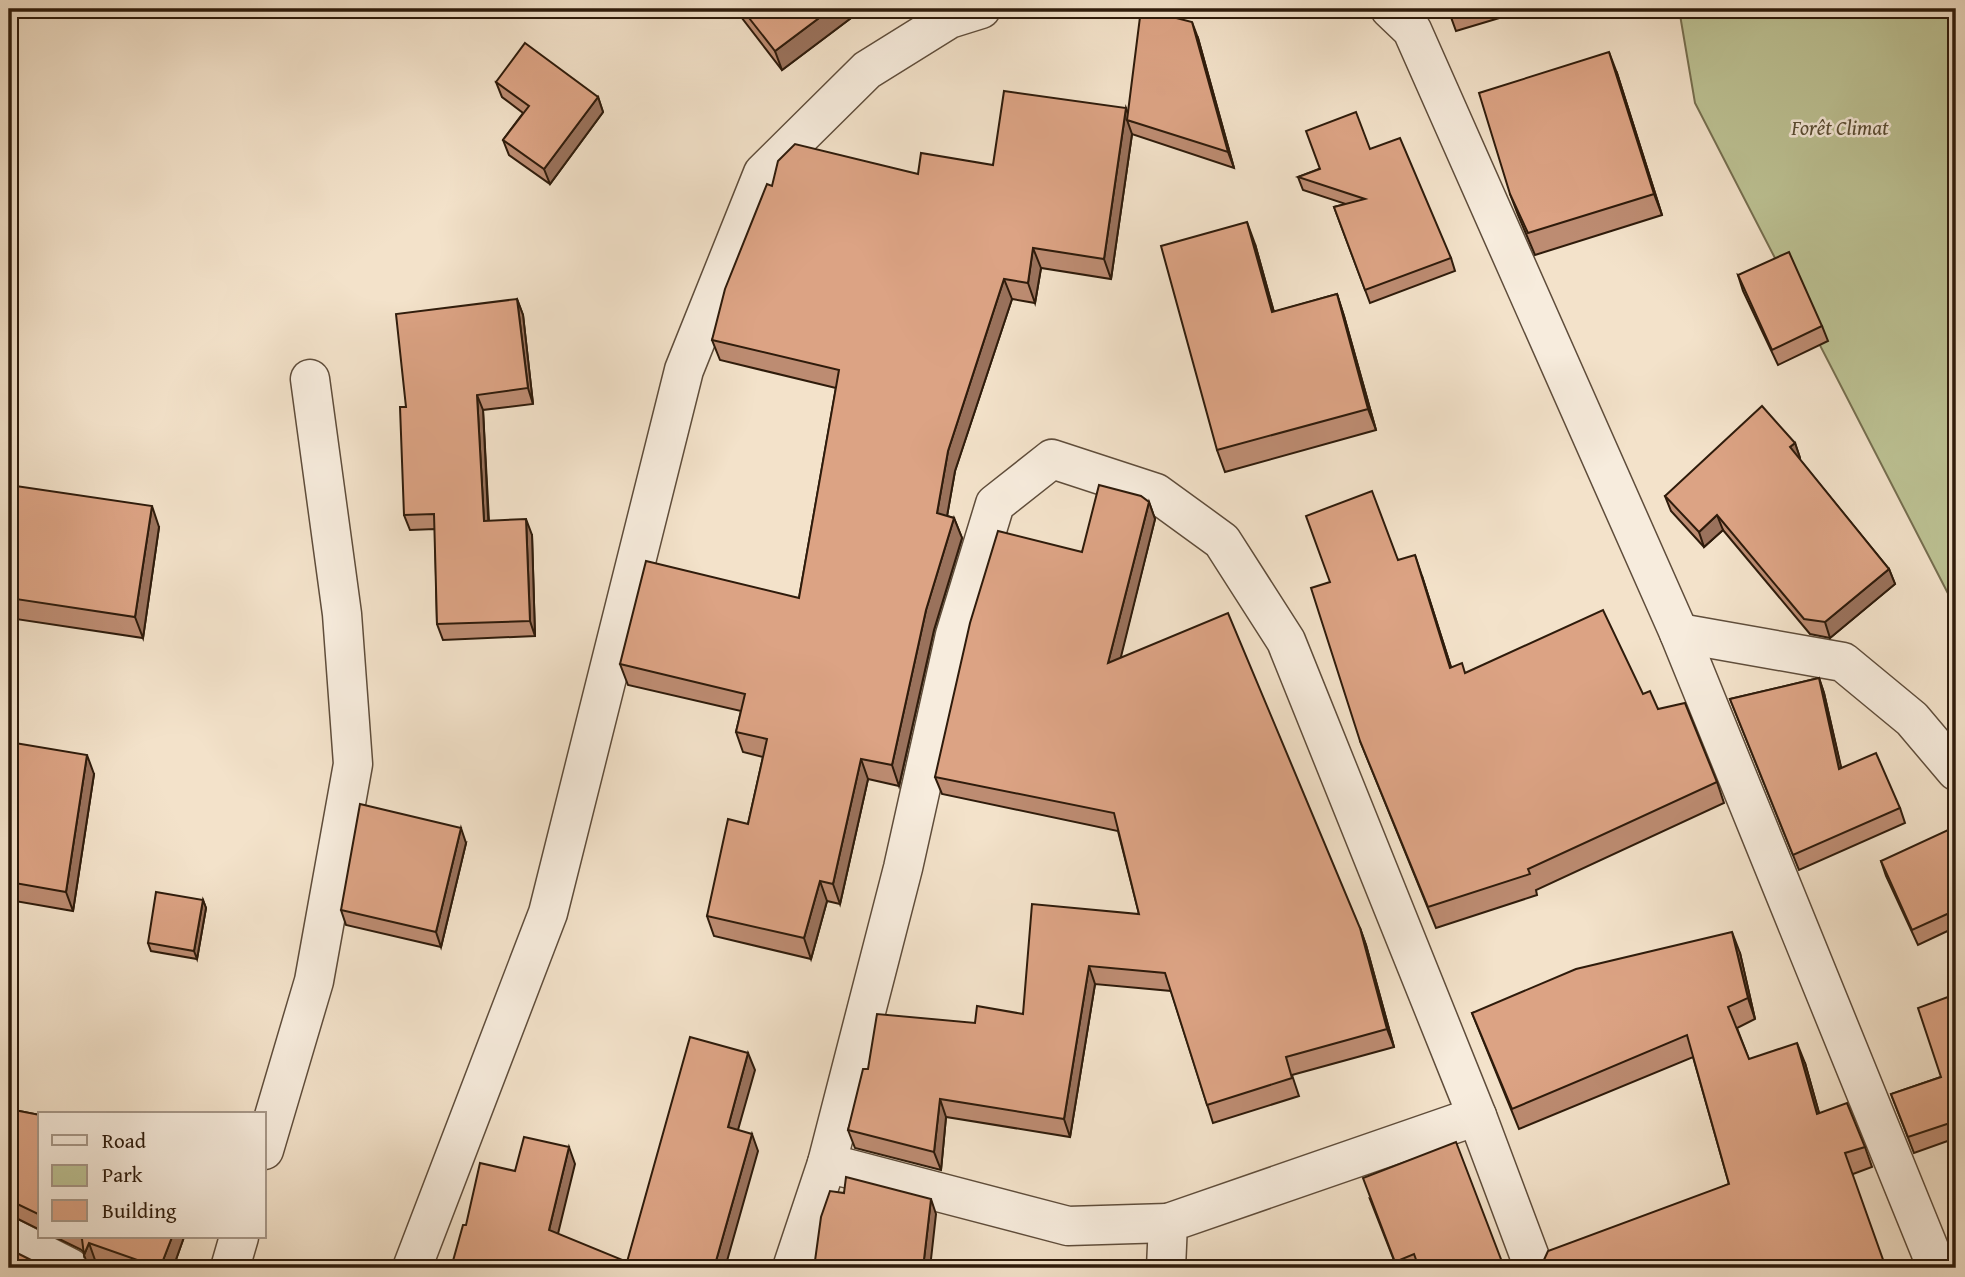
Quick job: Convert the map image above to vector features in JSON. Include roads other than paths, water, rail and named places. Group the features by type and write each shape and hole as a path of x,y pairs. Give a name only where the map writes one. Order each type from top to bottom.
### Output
{"street":[{"path":"412,1268 548,912 684,370 763,173 867,70 949,19 981,9"},
{"path":"1390,9 1412,30 1679,633 1937,1268"},
{"path":"266,1143 314,981 353,764 342,614 310,379"},
{"path":"792,1268 827,1163 903,868 955,635 995,504 1052,459 1156,493 1222,541 1286,641 1477,1116 1534,1268"},
{"path":"1679,633 1843,662 1912,719 1956,771"},
{"path":"827,1163 1068,1226 1168,1223 1477,1116"},
{"path":"1166,1268 1168,1223"},
{"path":"9,1237 70,1268"},
{"path":"230,1268 239,1238"}],"park label":[{"name":"Forêt Climat","path":"1840,127"}]}
